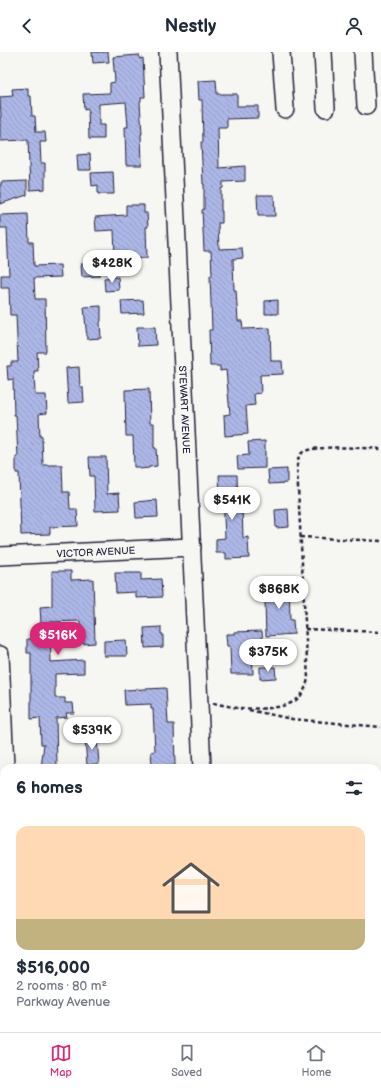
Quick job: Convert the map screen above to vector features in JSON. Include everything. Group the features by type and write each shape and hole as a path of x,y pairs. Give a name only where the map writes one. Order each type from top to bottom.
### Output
{"street":[{"name":"STEWART AVENUE","path":"168,52 202,764"},
{"path":"281,52 285,109"},
{"path":"323,52 326,108"},
{"path":"363,52 366,106"},
{"name":"VICTOR AVENUE","path":"0,556 192,548"},
{"path":"0,655 5,764"}],"path":[{"path":"240,708 265,709 296,701 304,691 308,678 297,468 298,460 302,452 314,448 381,449"},
{"path":"300,537 381,541"},
{"path":"305,629 381,632"},
{"path":"199,701 292,719 381,727"}],"building":[{"path":"92,52 108,52 109,62 93,63"},
{"path":"139,55 140,59 143,58 145,97 141,97 140,102 142,165 126,165 125,127 128,127 126,102 99,104 99,125 104,125 104,139 89,139 88,109 84,110 83,94 110,93 110,83 115,82 113,57"},
{"path":"216,80 217,94 237,94 237,106 258,106 258,118 227,119 227,128 218,128 219,168 245,166 245,181 223,182 223,188 221,189 222,223 218,223 219,249 242,248 243,258 233,259 234,290 236,290 238,321 242,321 243,329 270,328 271,361 282,361 283,374 260,375 261,393 254,394 255,405 246,406 248,434 225,436 224,415 230,414 226,370 220,371 220,366 210,366 209,330 212,330 210,276 212,276 211,251 204,251 202,210 204,209 204,184 201,142 203,142 202,100 199,100 198,81"},
{"path":"28,88 28,96 31,96 32,116 35,116 36,132 45,132 46,142 40,142 41,163 45,163 45,189 30,190 28,140 0,141 0,97 13,96 12,89"},
{"path":"90,154 91,170 78,170 77,155"},
{"path":"113,172 114,194 98,194 98,185 92,186 91,173"},
{"path":"27,181 27,195 0,204 1,182"},
{"path":"257,195 274,195 275,216 258,216"},
{"path":"126,205 144,205 144,213 147,213 148,227 146,227 147,258 131,259 131,256 115,256 114,230 96,231 95,217 126,215"},
{"path":"28,214 29,242 33,242 34,266 60,265 61,277 34,278 35,299 45,299 46,352 37,352 38,371 34,371 35,395 46,395 47,413 39,414 40,437 42,436 43,465 62,465 63,492 69,492 70,509 77,509 78,526 50,527 50,534 21,535 19,473 16,473 16,457 18,457 16,415 14,415 13,379 8,380 7,366 11,366 11,362 18,362 16,315 10,315 9,288 1,288 1,275 9,275 7,228 0,228 0,215"},
{"path":"94,263 94,266 99,266 99,276 82,277 81,264"},
{"path":"118,277 119,290 105,291 104,278"},
{"path":"143,300 144,313 122,314 121,301"},
{"path":"278,300 278,314 265,314 265,301"},
{"path":"101,306 101,338 87,339 84,307"},
{"path":"137,327 155,327 156,345 138,346"},
{"path":"79,367 80,387 83,387 84,402 68,403 66,368"},
{"path":"149,389 150,423 154,423 154,448 156,448 157,466 139,469 139,467 134,467 133,436 126,436 125,390"},
{"path":"265,441 265,468 238,469 237,456 249,455 248,442"},
{"path":"89,457 106,457 107,494 119,493 120,510 95,511 94,476 90,476"},
{"path":"287,469 287,483 269,484 268,470"},
{"path":"219,475 237,475 238,507 242,507 243,538 248,537 249,558 226,559 226,553 216,553 216,539 225,538 223,496 220,496"},
{"path":"157,500 158,517 136,518 135,502"},
{"path":"288,509 289,527 276,528 275,510"},
{"path":"52,571 71,571 71,580 93,579 95,643 83,644 82,625 80,625 80,621 50,622 51,662 84,660 84,673 55,674 55,698 65,698 65,703 73,703 74,713 66,713 67,717 56,718 57,764 42,764 44,744 41,744 40,718 31,719 31,653 27,653 27,639 42,639 40,607 52,606"},
{"path":"115,573 141,573 141,580 161,579 162,597 136,598 136,592 116,593"},
{"path":"274,578 289,578 290,620 293,620 294,634 266,636 265,602 269,602 268,593 274,593"},
{"path":"161,627 161,634 163,634 163,647 145,648 144,628"},
{"path":"262,631 263,644 252,645 253,674 231,674 230,646 227,646 226,634 234,634 234,632"},
{"path":"126,640 127,656 104,656 104,641"},
{"path":"260,667 275,667 276,678 260,679"},
{"path":"166,688 168,724 174,724 175,764 152,764 151,752 155,751 153,709 151,709 151,704 125,705 124,690"},
{"path":"85,738 97,738 99,764 87,764"}]}
